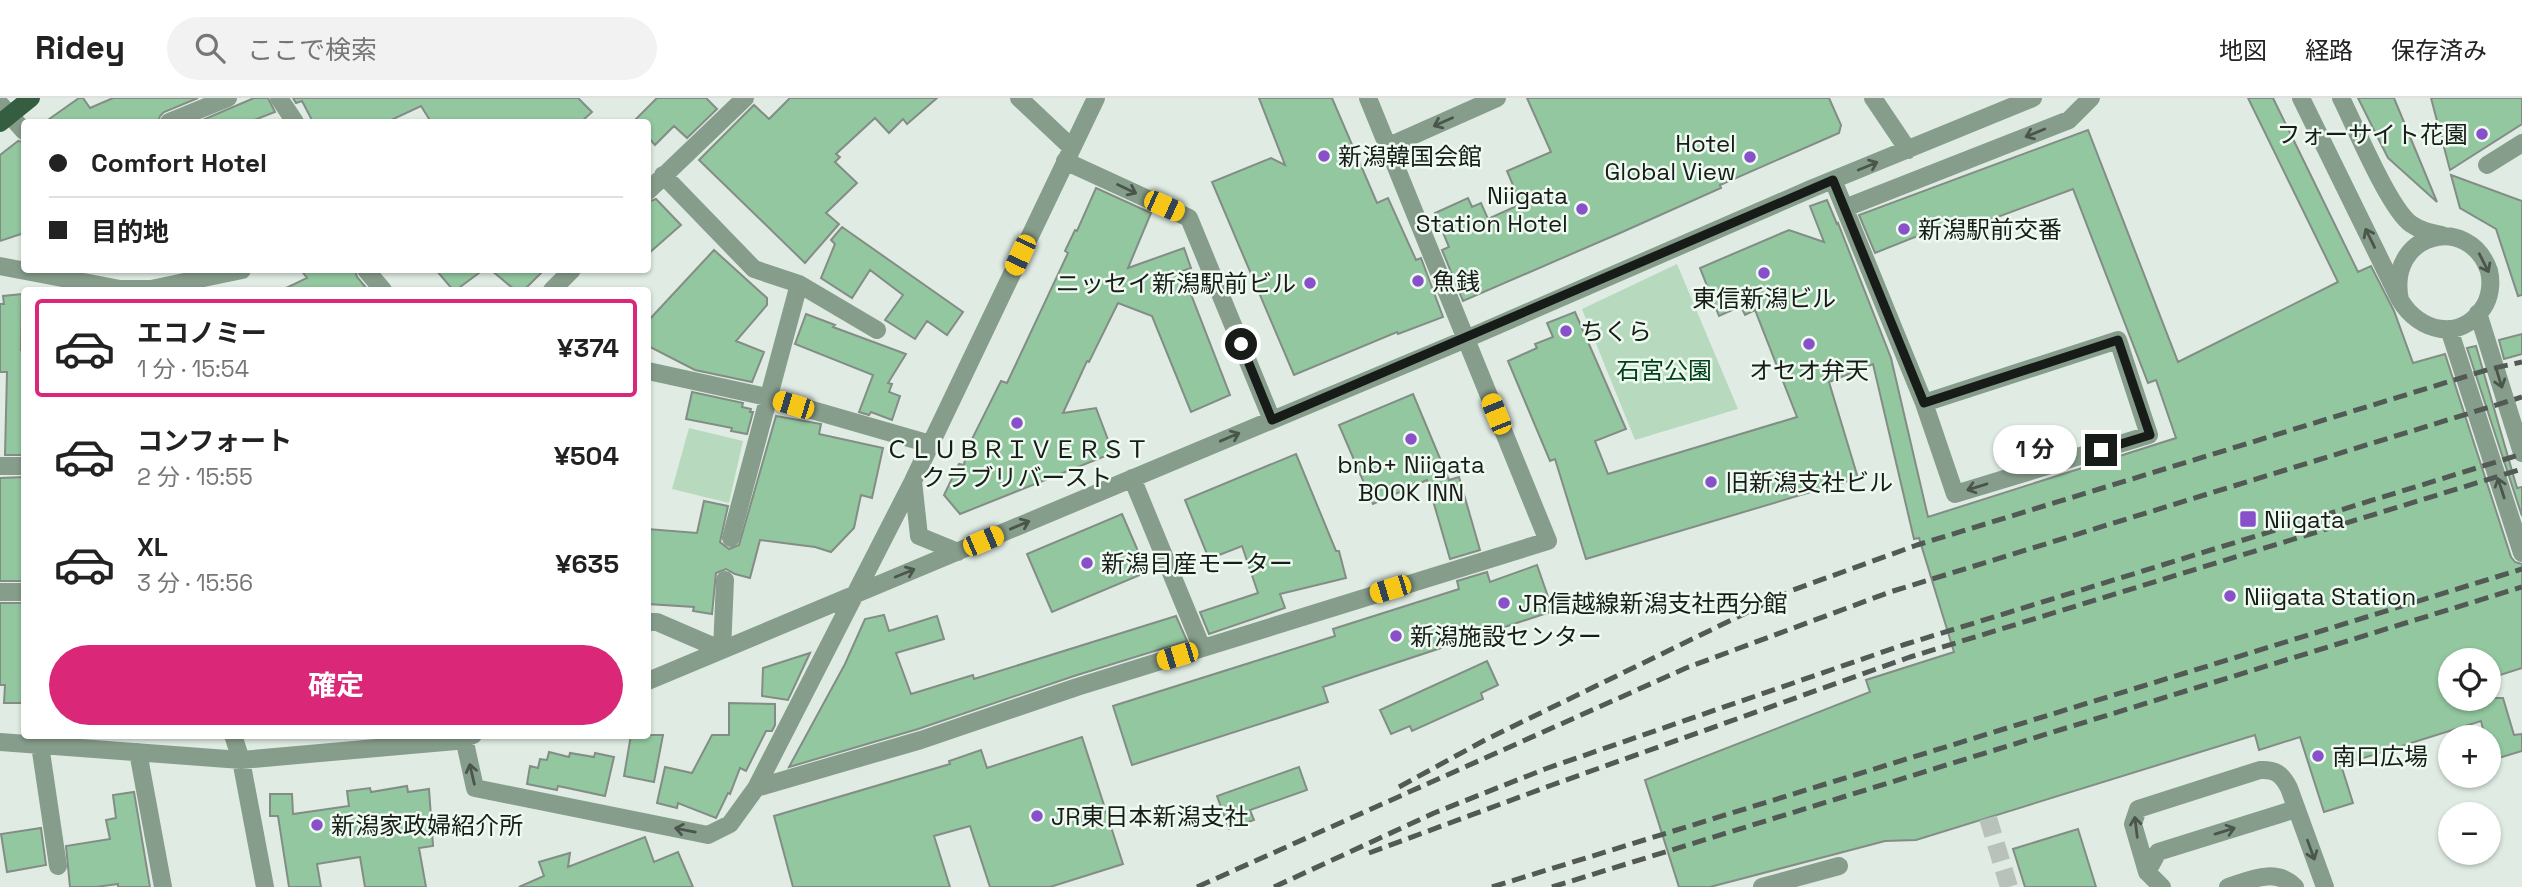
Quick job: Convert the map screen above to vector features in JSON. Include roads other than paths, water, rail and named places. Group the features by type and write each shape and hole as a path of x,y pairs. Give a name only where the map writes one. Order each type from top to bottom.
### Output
{"main road":[{"path":"4,114 31,98"}],"street":[{"path":"176,119 228,98"},
{"path":"279,98 293,119"},
{"path":"651,188 745,98"},
{"path":"1019,98 1069,155 1189,218 1272,420"},
{"path":"469,739 475,788 708,835 730,824 756,788 913,481 1096,98"},
{"path":"756,788 921,740 1077,687 1548,541 1368,98"},
{"path":"1389,146 1497,98"},
{"path":"1873,98 1908,150"},
{"path":"651,680 1466,339 1833,180 2034,98"},
{"path":"1845,208 2068,120 2091,98"},
{"path":"2301,98 2408,313 2420,323 2434,328 2463,326 2484,306 2490,292 2490,276 2485,261 2476,248 2462,240 2426,232 2409,223 2395,205 2341,98"},
{"path":"4,114 21,128"},
{"path":"2487,165 2522,143"},
{"path":"663,175 754,269 799,285 877,330"},
{"path":"1833,180 1924,403 1955,494 2150,435 2118,340 1924,403"},
{"path":"2400,300 2398,277 2406,256 2417,245 2431,238 2447,236"},
{"path":"0,266 21,270"},
{"path":"37,273 110,287"},
{"path":"161,287 228,273"},
{"path":"369,273 380,287"},
{"path":"555,287 569,273"},
{"path":"731,538 799,285"},
{"path":"2478,313 2522,453"},
{"path":"2449,329 2522,552"},
{"path":"651,372 767,397 930,444"},
{"path":"0,466 21,466"},
{"path":"1132,478 1202,648"},
{"path":"913,481 919,536 958,552"},
{"path":"722,650 725,580"},
{"path":"0,592 21,592"},
{"path":"651,622 657,622 722,650"},
{"path":"234,739 242,760 265,887"},
{"path":"0,742 131,746 242,760 333,743 419,739"},
{"path":"40,745 58,866"},
{"path":"131,746 163,887"},
{"path":"2162,887 2147,872 2133,824 2138,809 2260,770 2271,769 2284,778 2325,887"},
{"path":"2147,872 2158,852 2296,809"},
{"path":"1762,887 1839,866"},
{"path":"2228,887 2271,876 2290,881 2295,887"}],"tunnel":[{"path":"1988,818 2009,887"}],"railway":[{"path":"1399,787 1485,740 1793,590 1917,545 2490,369 2522,362"},
{"path":"1197,887 1686,668 1890,592 2522,397"},
{"path":"1274,887 1434,813 1545,769 1903,645 2522,454"},
{"path":"1369,853 1910,657 2522,469"},
{"path":"1492,887 2522,569"},
{"path":"1552,887 2522,587"}],"place":[{"name":"フォーサイト花園","path":"2482,134"},
{"name":"新潟韓国会館","path":"1324,156"},
{"name":"Hotel Global View","path":"1750,157"},
{"name":"Niigata Station Hotel","path":"1582,209"},
{"name":"新潟駅前交番","path":"1904,229"},
{"name":"東信新潟ビル","path":"1764,273"},
{"name":"魚銭","path":"1418,281"},
{"name":"ニッセイ新潟駅前ビル","path":"1310,283"},
{"name":"ちくら","path":"1566,331"},
{"name":"オセオ弁天","path":"1809,344"},
{"name":"ＣＬＵＢＲＩＶＥＲＳＴ クラブリバースト","path":"1017,423"},
{"name":"bnb+ Niigata BOOK INN","path":"1411,439"},
{"name":"旧新潟支社ビル","path":"1711,482"},
{"name":"Niigata","path":"2248,519"},
{"name":"新潟日産モーター","path":"1087,563"},
{"name":"Niigata Station","path":"2230,596"},
{"name":"JR信越線新潟支社西分館","path":"1504,603"},
{"name":"新潟施設センター","path":"1396,636"},
{"name":"南口広場","path":"2318,756"},
{"name":"JR東日本新潟支社","path":"1037,816"},
{"name":"新潟家政婦紹介所","path":"317,825"}],"park label":[{"name":"石宮公園","path":"1664,370"}]}
